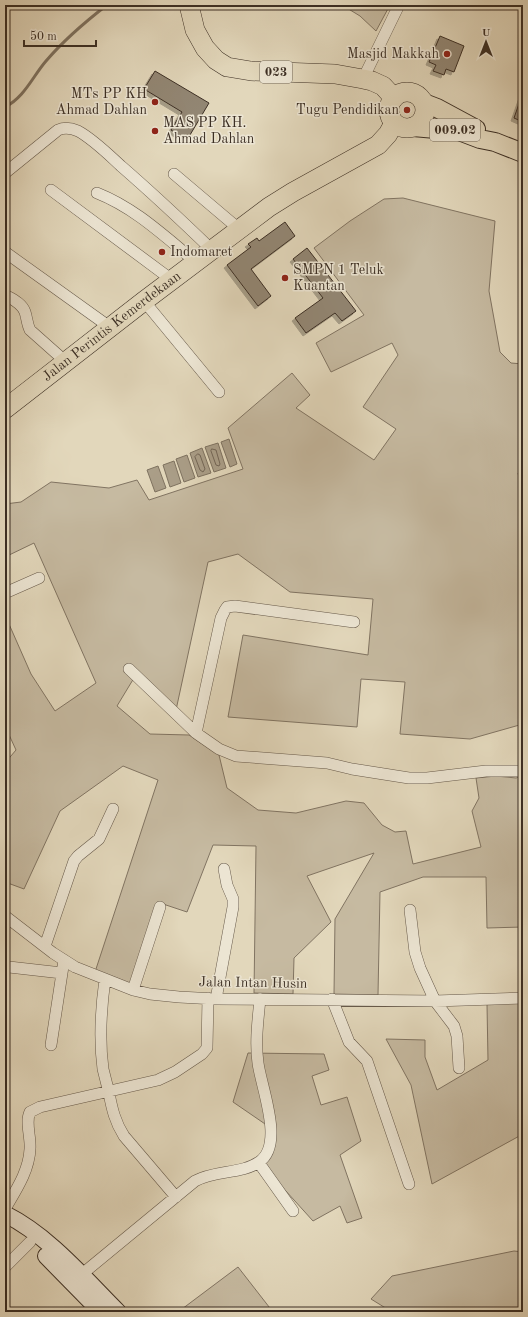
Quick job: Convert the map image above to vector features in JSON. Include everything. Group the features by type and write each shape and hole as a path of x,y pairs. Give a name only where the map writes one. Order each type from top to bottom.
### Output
{"highway":[{"name":"023","path":"189,5 195,30 205,48 216,60 227,67 251,71 335,74 363,79 384,86 394,98"},
{"path":"410,93 416,95 424,103 425,109 422,120 413,127 403,128 394,123 389,113 391,102 394,98 399,94 410,93"},
{"name":"Jalan Perintis Kemerdekaan","path":"5,409 239,229 293,192 378,145 388,134 394,123"}],"main road":[{"name":"009.02","path":"424,103 437,108 483,132 495,142"},
{"name":"009.02","path":"413,127 459,131 480,139 495,142 523,154"},
{"path":"5,1214 36,1233 118,1312"},
{"path":"5,1227 30,1242 47,1257 101,1312"}],"street":[{"path":"363,79 399,5"},
{"path":"5,174 58,130 67,128 71,129 84,135 116,162 155,196 212,250"},
{"path":"174,174 239,229"},
{"path":"52,190 172,280"},
{"path":"97,193 127,207 196,262"},
{"path":"5,252 111,328"},
{"path":"5,295 22,306 25,310 27,325 30,330 66,362"},
{"path":"144,301 219,392"},
{"path":"5,593 39,578"},
{"path":"196,733 222,613 228,607 235,606 354,622"},
{"path":"129,669 196,733 219,749 236,756 327,763 352,769 409,778 427,778 486,771 523,771"},
{"path":"45,946 74,861 99,839 113,809"},
{"path":"5,1210 22,1179 29,1161 30,1137 28,1119 30,1112 40,1107 158,1080 175,1072 205,1051 212,998 233,907 233,899 224,869"},
{"path":"133,990 160,907"},
{"path":"410,910 416,959 435,1001 454,1026 458,1036 459,1068"},
{"name":"Jalan Intan Husin","path":"5,916 64,960 76,967 133,990 150,994 179,997 332,1000 435,1001 523,998"},
{"path":"52,1045 64,960"},
{"path":"5,968 9,967 62,973"},
{"path":"105,979 101,1005 103,1068 117,1125 124,1136 176,1197"},
{"path":"81,1275 202,1177 244,1168 259,1163 267,1154 272,1127 258,1064 257,1027 260,999"},
{"path":"332,1000 349,1042 367,1061 409,1184"},
{"path":"259,1163 293,1211"},
{"path":"5,1266 30,1242"}],"shaded area":[{"path":"342,5 390,5 376,31 360,16"},
{"path":"403,198 495,221 489,291 500,352 511,363 523,364 523,470 518,473 523,497 523,724 470,739 400,734 405,682 361,679 357,727 228,717 243,635 368,655 373,599 290,592 238,554 208,562 176,710 137,673 117,706 150,734 189,735 219,755 227,788 258,810 296,813 346,801 364,803 382,825 395,832 406,831 413,864 481,847 472,811 479,798 476,778 496,776 516,778 523,776 523,927 487,928 486,877 423,877 380,892 378,995 334,994 335,919 374,853 307,876 331,922 294,958 293,994 254,993 256,846 213,845 187,912 157,902 131,985 95,972 158,780 123,766 60,811 24,889 5,882 5,763 16,750 5,726 5,615 31,674 55,711 96,683 34,543 5,557 5,504 21,502 51,482 109,488 137,480 149,500 243,469 228,428 292,373 310,395 296,408 374,460 396,429 363,407 398,355 392,343 331,372 316,343 364,315 314,248 350,221 384,199"},
{"path":"523,1003 523,1134 432,1184 411,1085 386,1039 425,1040 425,1057 437,1090 488,1060 487,1004"},
{"path":"248,1053 324,1054 329,1070 312,1076 321,1105 347,1097 361,1141 340,1155 362,1218 347,1223 340,1206 313,1221 257,1159 265,1150 268,1126 233,1102"},
{"path":"514,1251 523,1252 523,1312 392,1312 371,1299 392,1276"},
{"path":"238,1267 273,1312 178,1312"}],"water":[{"path":"229,439 237,464 230,467 221,442"},
{"path":"218,443 226,468 214,472 205,447"},
{"path":"202,448 211,473 198,477 190,453"},
{"path":"187,455 195,478 184,482 176,459"},
{"path":"174,461 181,483 170,487 163,465"},
{"path":"158,466 166,488 155,492 147,470"}],"building":[{"name":"Masjid Makkah","path":"440,36 464,46 454,72 446,69 444,75 433,71 436,65 429,62"},
{"path":"155,71 209,103 187,140 171,130 182,112 144,89"},
{"path":"523,95 523,122 514,118"},
{"path":"285,222 295,236 251,269 271,296 258,306 227,265 251,247 248,244 257,238 259,241"},
{"path":"307,248 356,311 342,321 335,313 306,333 295,318 323,298 293,259"}],"waterway":[{"path":"5,107 18,98 41,67 60,46 107,5"}],"place":[{"name":"Masjid Makkah","path":"447,54"},
{"name":"MTs PP KH Ahmad Dahlan","path":"155,102"},
{"name":"Tugu Pendidikan","path":"407,110"},
{"name":"MAS PP KH. Ahmad Dahlan","path":"155,131"},
{"name":"Indomaret","path":"162,252"},
{"name":"SMPN 1 Teluk Kuantan","path":"285,278"}]}
